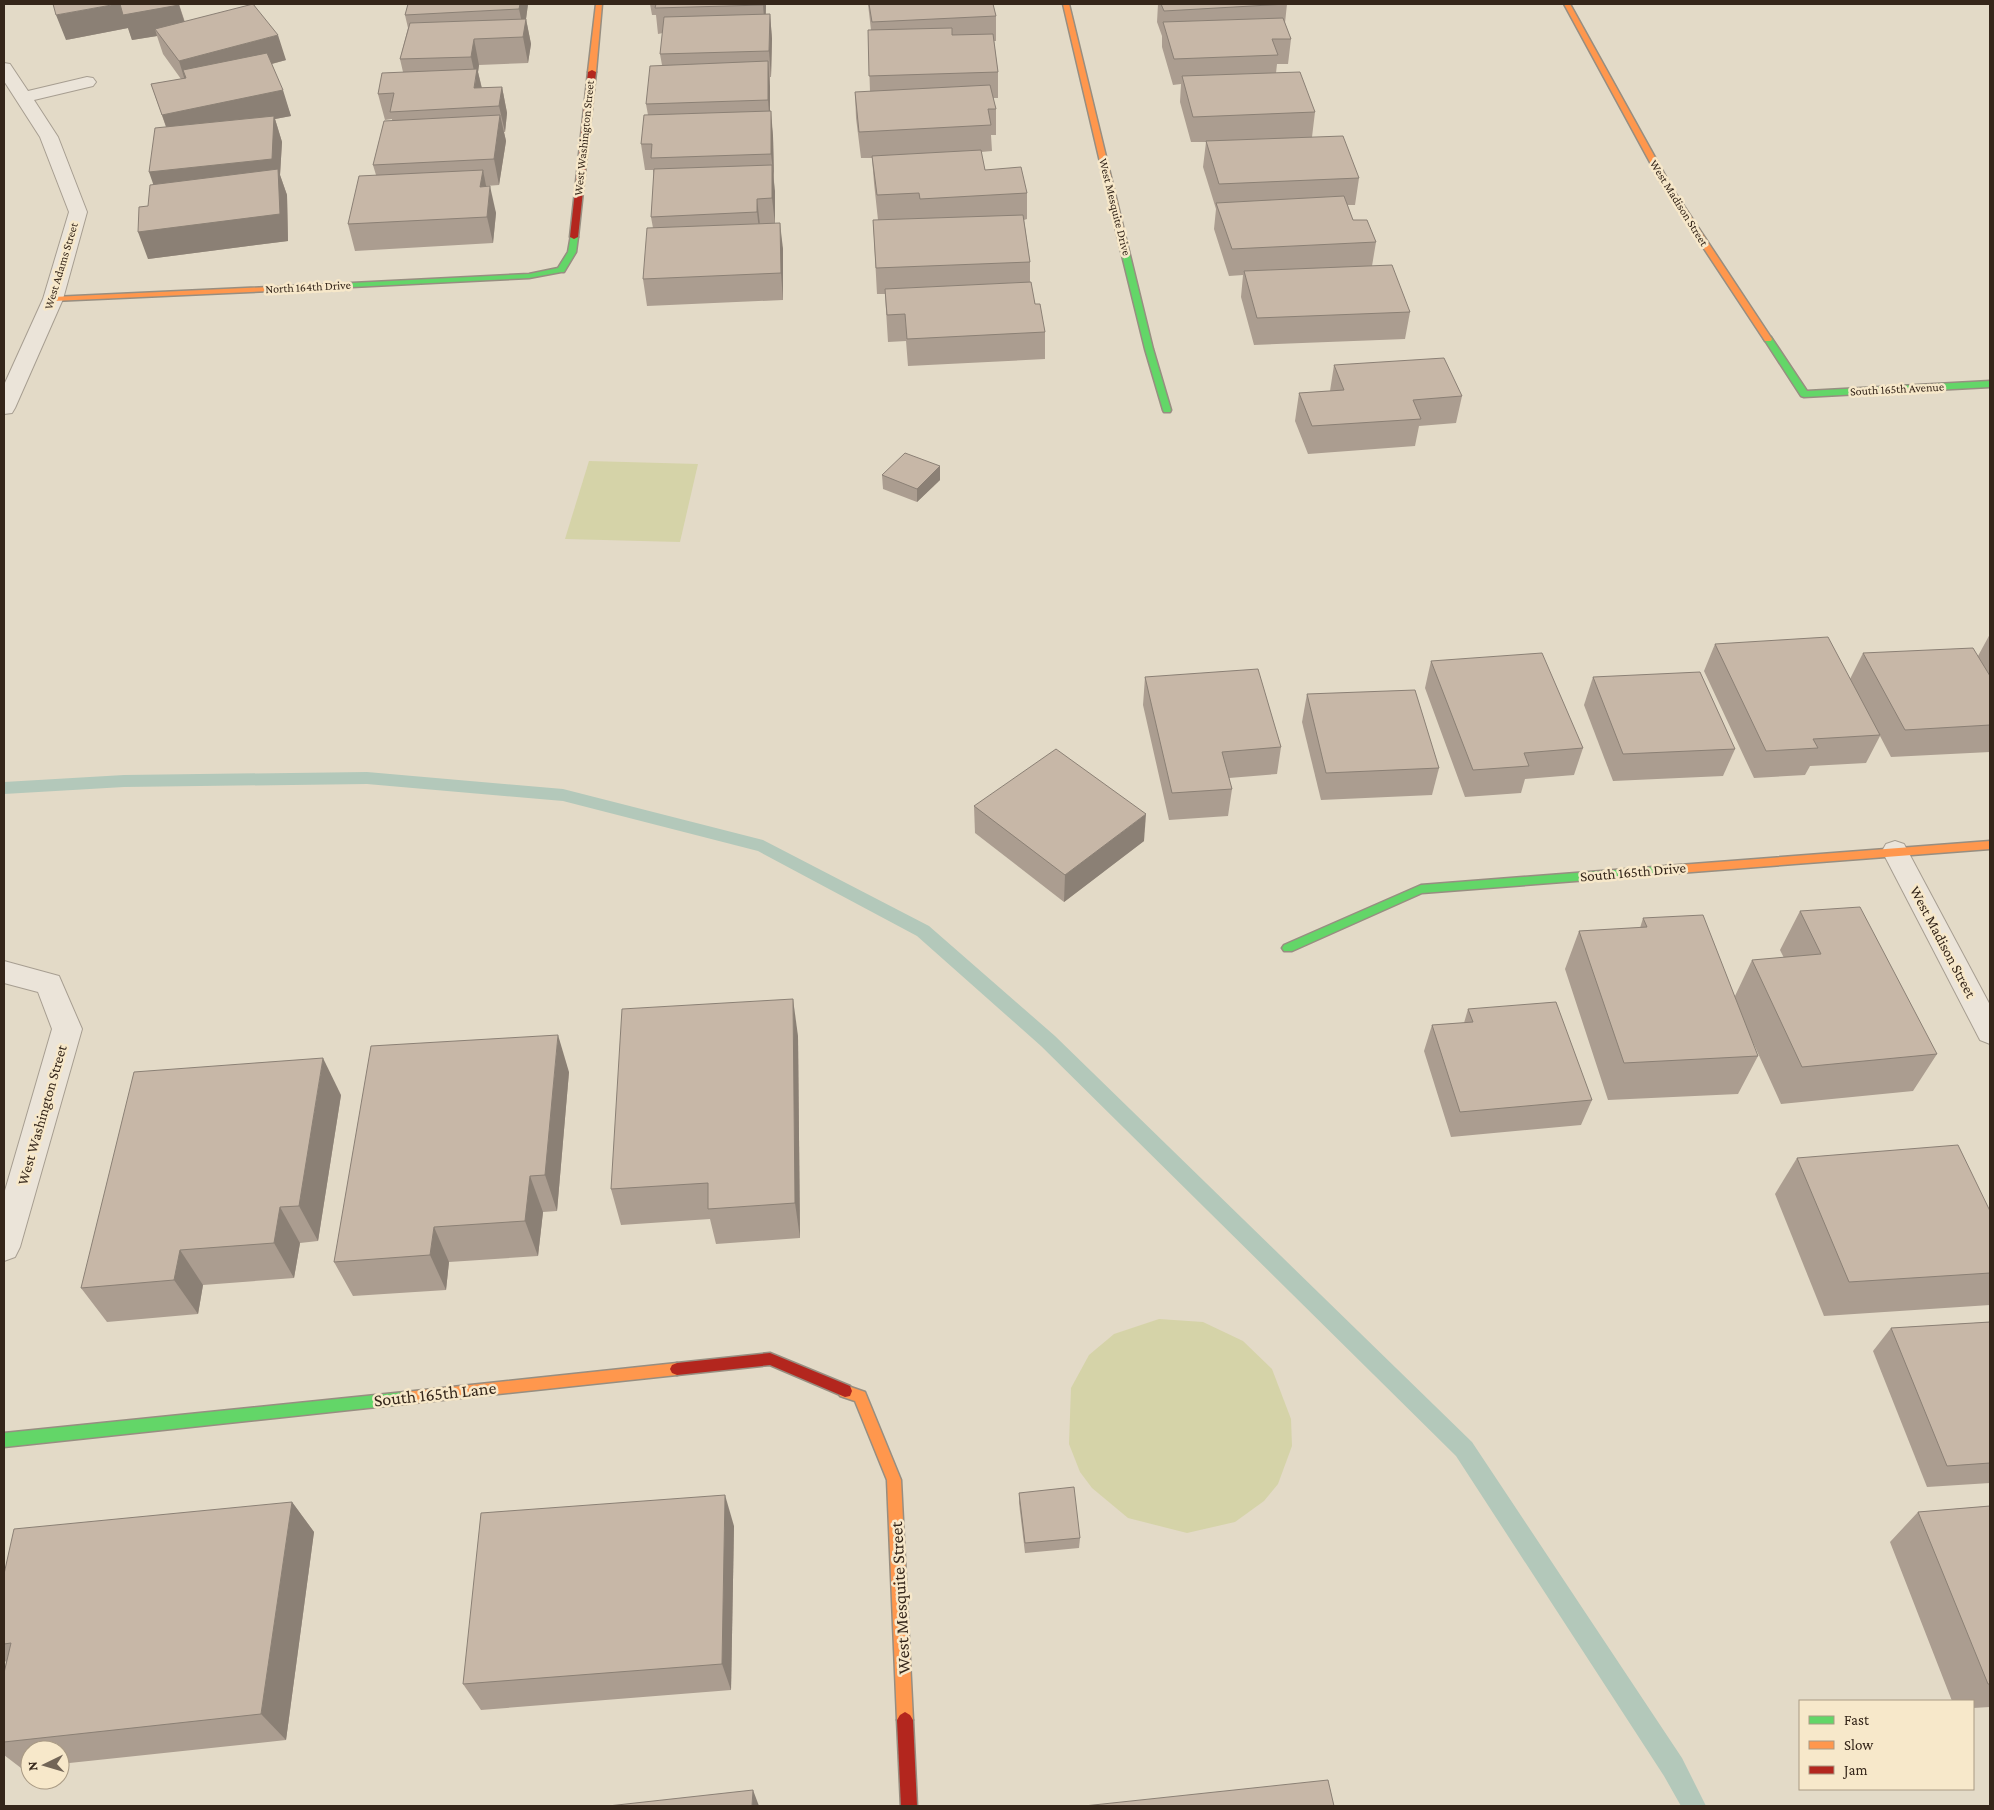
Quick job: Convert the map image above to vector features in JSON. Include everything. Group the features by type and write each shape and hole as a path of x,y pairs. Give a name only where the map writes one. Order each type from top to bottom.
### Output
{"street":[{"name":"West Washington Street","path":"562,270 572,252 599,4"},
{"name":"West Mesquite Drive","path":"1066,4 1149,349 1167,410"},
{"name":"West Madison Street","path":"1567,4 1668,188 1804,394"},
{"name":"West Adams Street","path":"4,68 49,137 78,212 53,299 4,408"},
{"path":"24,97 87,82"},
{"name":"North 164th Drive","path":"53,299 528,276 562,270"},
{"name":"South 165th Avenue","path":"1804,394 1990,384"},
{"name":"South 165th Drive","path":"1288,948 1421,889 1990,845"},
{"name":"West Madison Street","path":"1896,851 1990,1032"},
{"name":"West Washington Street","path":"4,972 48,984 67,1029 4,1247"},
{"name":"South 165th Lane","path":"4,1440 770,1359 860,1398"},
{"name":"West Mesquite Street","path":"860,1398 894,1480 909,1806"}],"shaded area":[{"path":"589,461 698,464 680,542 565,539"},
{"path":"1159,1319 1203,1322 1243,1341 1272,1369 1291,1419 1292,1446 1278,1484 1264,1501 1235,1522 1187,1533 1128,1518 1092,1488 1080,1472 1069,1444 1071,1388 1089,1355 1114,1334"}],"building":[{"path":"53,4 117,4 56,15"},
{"path":"120,4 179,4 179,5 123,15"},
{"path":"253,4 278,35 179,61 155,29"},
{"path":"408,4 520,4 519,9 405,15"},
{"path":"656,4 763,4 763,5 655,8"},
{"path":"869,4 993,4 996,16 872,22"},
{"path":"1161,4 1287,4 1164,11"},
{"path":"770,14 769,51 660,54 664,17"},
{"path":"1283,18 1291,39 1272,39 1278,55 1174,59 1163,22"},
{"path":"526,19 523,37 474,39 471,57 400,59 410,23"},
{"path":"952,28 952,35 993,34 998,72 869,76 868,30"},
{"path":"267,53 283,90 162,115 151,84 186,78 183,70"},
{"path":"768,61 768,100 646,104 650,66"},
{"path":"477,69 474,88 502,87 499,106 390,112 394,93 378,94 382,73"},
{"path":"1300,72 1315,112 1193,117 1182,76"},
{"path":"990,85 996,109 988,109 991,125 859,132 855,92"},
{"path":"771,111 771,154 651,158 652,144 641,144 644,115"},
{"path":"500,115 494,159 373,165 384,121"},
{"path":"274,116 272,159 149,172 155,128"},
{"path":"1343,136 1359,178 1219,184 1206,141"},
{"path":"981,150 985,170 1021,167 1027,193 920,199 919,193 877,195 872,156"},
{"path":"772,165 772,198 757,199 757,212 651,217 654,169"},
{"path":"278,169 280,214 138,232 139,207 148,206 150,185"},
{"path":"483,170 480,187 490,186 487,217 348,224 359,176"},
{"path":"1344,196 1353,220 1367,220 1376,242 1232,249 1216,203"},
{"path":"1023,215 1030,262 876,268 873,220"},
{"path":"780,223 781,273 643,279 647,228"},
{"path":"1392,265 1410,312 1257,318 1244,271"},
{"path":"1031,282 1035,304 1040,304 1045,332 907,339 905,314 887,315 885,289"},
{"path":"1444,358 1462,396 1413,400 1421,419 1312,426 1299,393 1344,390 1334,365"},
{"path":"905,453 940,466 917,489 882,475"},
{"path":"1828,637 1880,735 1813,739 1818,748 1766,751 1715,644"},
{"path":"1973,648 1990,676 1990,725 1905,730 1863,653"},
{"path":"1542,653 1583,748 1524,753 1529,766 1473,770 1431,661"},
{"path":"1258,669 1281,747 1222,752 1232,789 1172,793 1145,677"},
{"path":"1700,672 1735,749 1623,754 1593,677"},
{"path":"1415,690 1439,768 1326,773 1307,694"},
{"path":"1056,749 1146,814 1065,875 974,806"},
{"path":"1860,907 1937,1054 1802,1067 1752,960 1821,954 1800,911"},
{"path":"1703,915 1758,1056 1624,1063 1579,931 1647,927 1643,918"},
{"path":"793,999 795,1203 708,1209 708,1183 611,1189 622,1009"},
{"path":"1556,1002 1592,1100 1460,1112 1432,1025 1473,1022 1468,1009"},
{"path":"558,1035 545,1175 530,1176 525,1221 434,1227 430,1255 334,1262 371,1046"},
{"path":"323,1058 299,1206 280,1207 274,1243 180,1250 174,1280 81,1288 134,1072"},
{"path":"1958,1145 1990,1211 1990,1273 1849,1282 1797,1158"},
{"path":"1990,1322 1990,1463 1947,1466 1891,1328"},
{"path":"1074,1487 1080,1538 1025,1543 1019,1493"},
{"path":"725,1495 722,1664 463,1684 481,1513"},
{"path":"292,1502 261,1714 4,1742 4,1673 11,1643 4,1644 4,1574 14,1529"},
{"path":"1990,1506 1990,1684 1988,1684 1918,1512"},
{"path":"1328,1780 1334,1806 1084,1806"},
{"path":"753,1790 752,1806 608,1806"}],"waterway":[{"path":"4,788 124,781 367,778 563,795 763,846 923,931 1048,1041 1464,1449 1673,1767 1694,1806"}],"traffic: fast":[{"path":"332,286 529,276 561,270 572,252 574,237"},
{"path":"1123,243 1149,349 1167,410"},
{"path":"1768,339 1804,394 1990,384"},
{"path":"1288,948 1421,889 1666,870"},
{"path":"4,1440 405,1398"}],"traffic: slow":[{"path":"592,72 599,4"},
{"path":"1066,4 1123,243"},
{"path":"1567,4 1668,188 1768,339"},
{"path":"53,299 332,286"},
{"path":"1666,870 1990,845"},
{"path":"405,1398 677,1369"},
{"path":"845,1391 860,1397 894,1480 905,1720"}],"traffic: jam":[{"path":"574,237 592,72"},
{"path":"677,1369 770,1359 845,1391"},
{"path":"905,1720 909,1806"}]}
